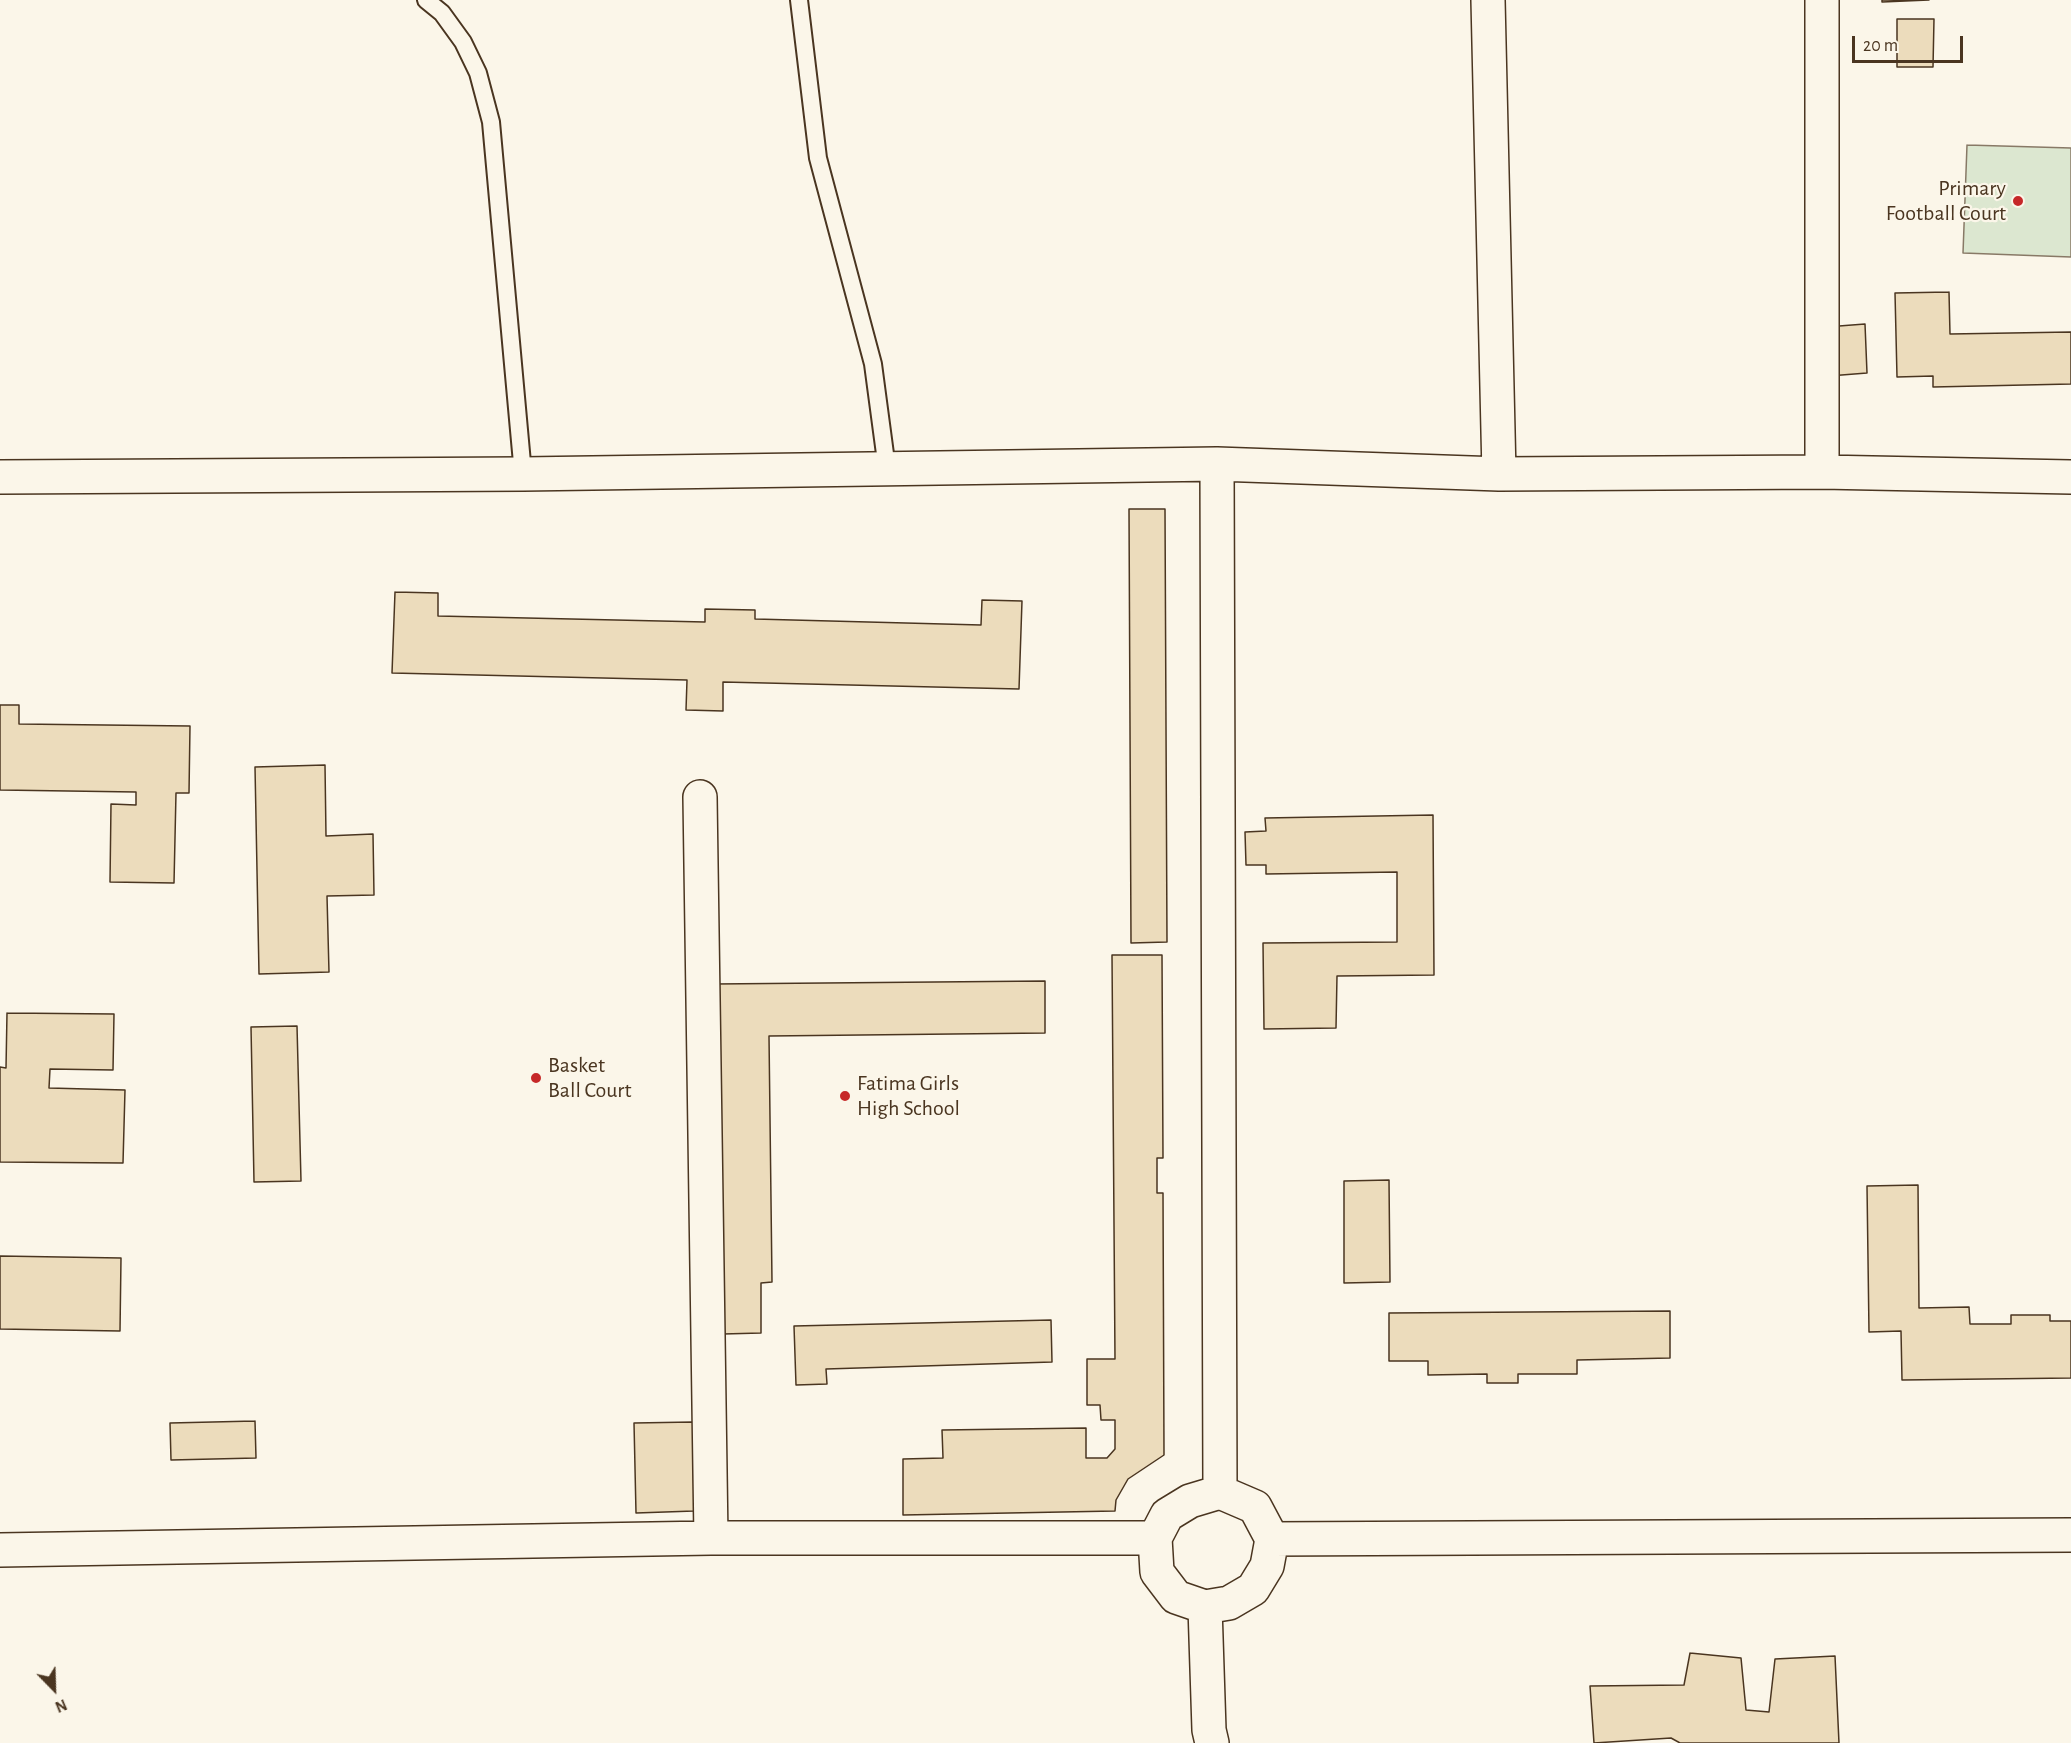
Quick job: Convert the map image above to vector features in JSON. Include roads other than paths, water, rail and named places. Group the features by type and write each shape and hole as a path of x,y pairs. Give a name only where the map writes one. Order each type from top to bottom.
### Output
{"street":[{"path":"1488,0 1499,474"},
{"path":"1822,0 1822,471"},
{"path":"0,477 523,474 1217,464 1499,474 1822,471 2071,477"},
{"path":"1217,464 1220,1492"},
{"path":"700,797 711,1538"},
{"path":"1220,1492 1255,1507 1272,1539 1267,1566 1252,1589 1229,1603 1205,1607 1176,1597 1157,1572 1155,1538 1167,1515 1190,1501 1220,1492"},
{"path":"1272,1539 2071,1535"},
{"path":"0,1550 711,1538 1155,1538"},
{"path":"1205,1607 1209,1730 1212,1743"}],"lane":[{"path":"426,0 442,13 463,42 478,73 491,122 523,474"},
{"path":"800,0 818,158 873,364 887,469"}],"place":[{"name":"Primary Football Court","path":"2018,201"},
{"name":"Basket Ball Court","path":"536,1078"},
{"name":"Fatima Girls High School","path":"845,1096"}]}
